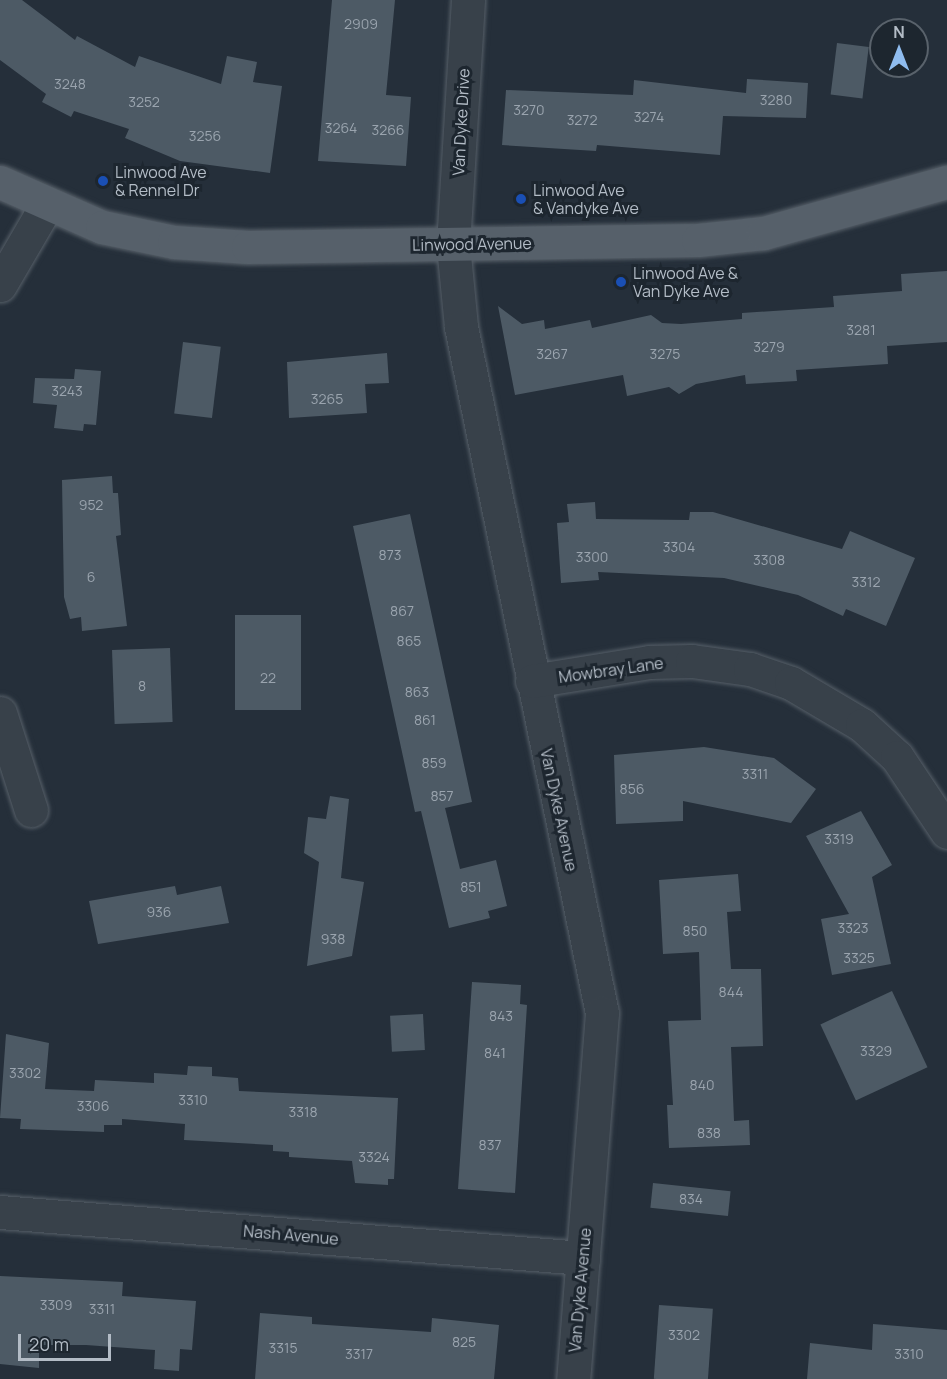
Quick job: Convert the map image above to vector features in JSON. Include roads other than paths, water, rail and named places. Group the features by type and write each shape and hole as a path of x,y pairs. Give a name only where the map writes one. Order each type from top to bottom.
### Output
{"main road":[{"name":"Linwood Avenue","path":"0,182 46,206 102,227 174,242 248,247 698,240 764,233 947,182"}],"street":[{"name":"Van Dyke Drive","path":"453,245 468,0"},
{"path":"0,285 46,206"},
{"name":"Van Dyke Avenue","path":"453,245 461,327 602,1013 573,1379"},
{"name":"Mowbray Lane","path":"532,681 649,662 692,661 750,669 791,683 862,725 897,757 947,832"},
{"path":"0,713 31,810"},
{"name":"Nash Avenue","path":"0,1212 583,1258"}],"place":[{"name":"Linwood Ave & Rennel Dr","path":"103,181"},
{"name":"Linwood Ave & Vandyke Ave","path":"521,199"},
{"name":"Linwood Ave & Van Dyke Ave","path":"621,282"}]}
